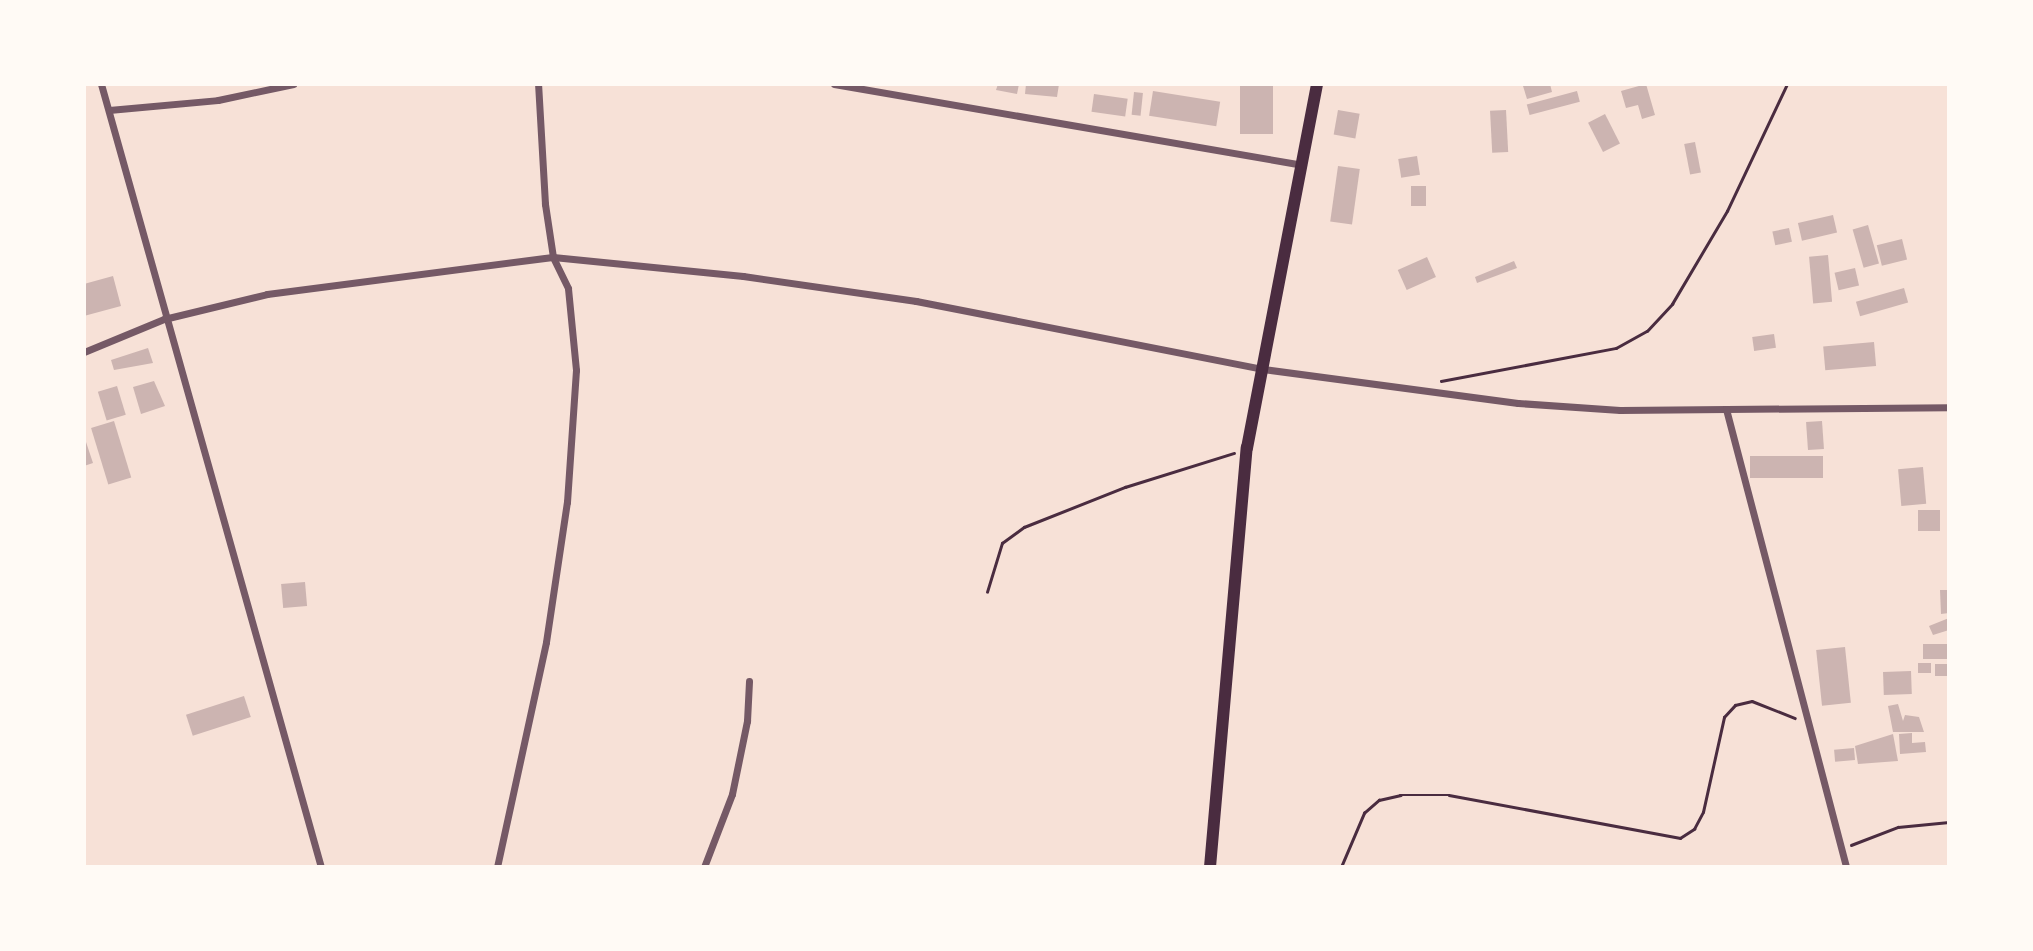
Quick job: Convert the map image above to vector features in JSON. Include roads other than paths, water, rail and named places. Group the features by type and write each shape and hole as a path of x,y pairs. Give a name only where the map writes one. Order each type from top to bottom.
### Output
{"main road":[{"path":"1210,867 1247,448 1304,166 1317,84"}],"street":[{"path":"101,84 164,319 321,867"},
{"path":"109,110 218,100 293,84"},
{"path":"497,867 546,642 567,502 575,326 568,288 553,257 545,204 538,84"},
{"path":"834,84 1304,166"},
{"path":"84,352 164,319 267,294 553,257 743,276 903,299 1263,369 1620,410 1949,407"},
{"path":"1726,409 1846,867"},
{"path":"704,867 732,794 747,721 749,681"}]}
